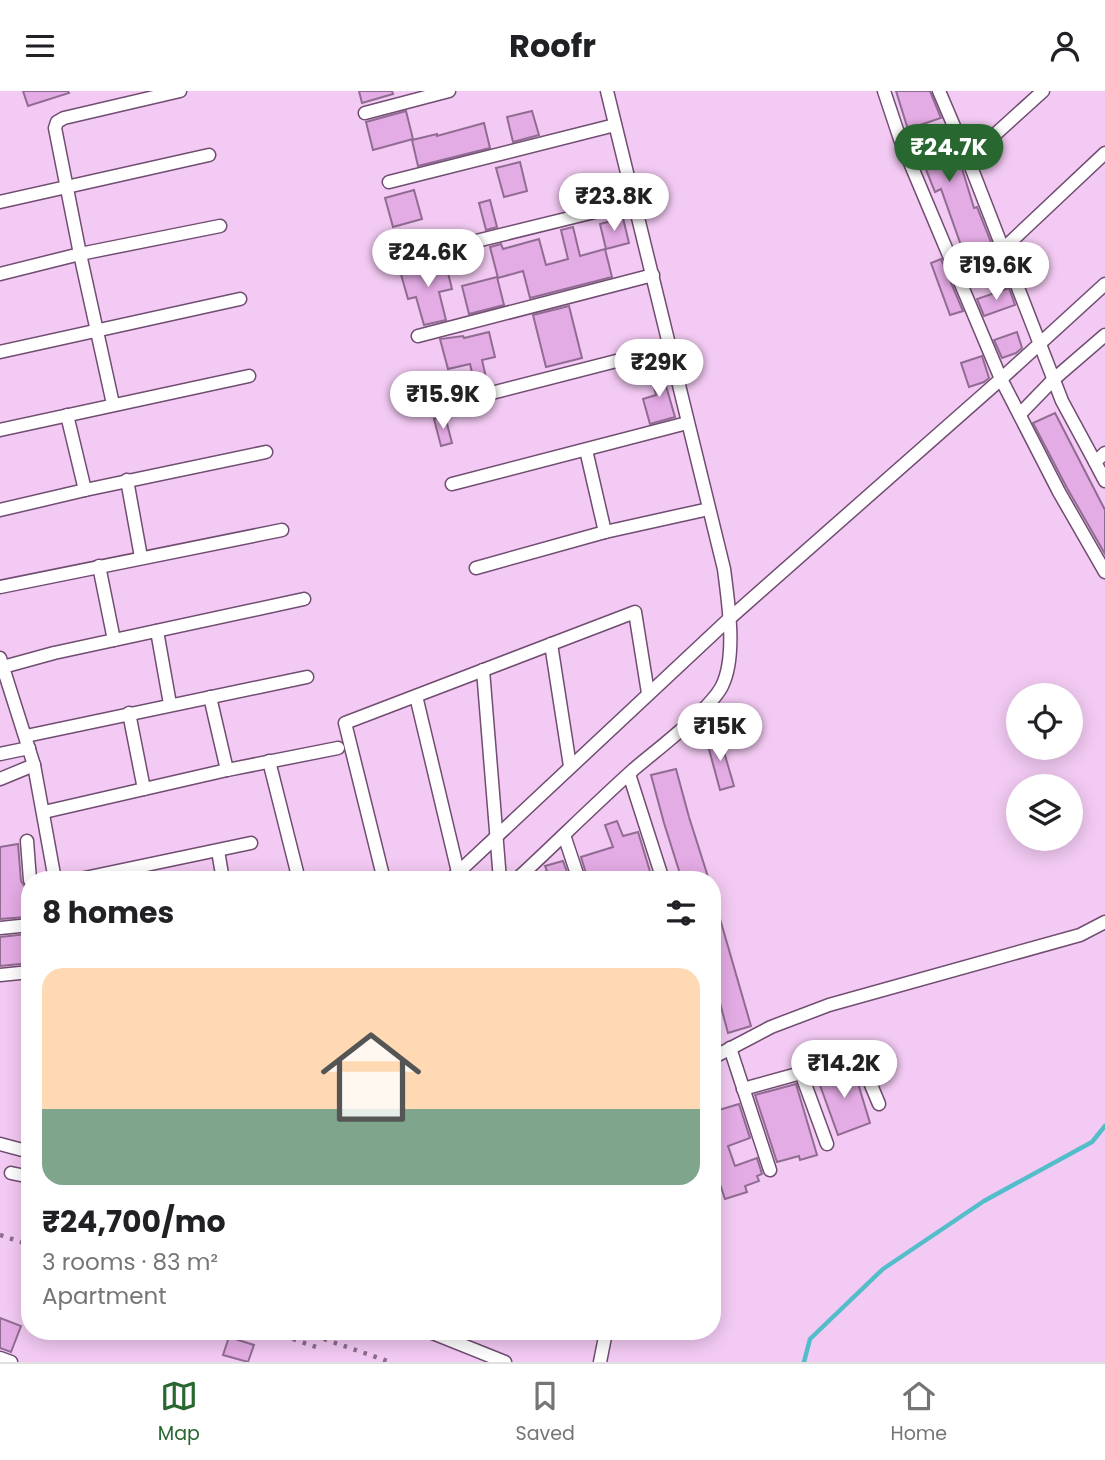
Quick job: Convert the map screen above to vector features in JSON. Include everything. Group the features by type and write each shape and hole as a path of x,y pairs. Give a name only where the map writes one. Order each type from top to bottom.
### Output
{"street":[{"path":"113,404 55,128 57,122 64,118 180,91"},
{"path":"365,113 449,91"},
{"path":"526,871 629,774 709,704 722,687 727,669 730,618 724,569 607,91"},
{"path":"884,91 900,139 1001,379 1059,492 1105,572"},
{"path":"939,91 1062,401 1100,457 1105,481"},
{"path":"968,159 1043,91"},
{"path":"389,182 615,125"},
{"path":"1002,250 1105,153"},
{"path":"0,202 209,155"},
{"path":"407,258 635,202"},
{"path":"0,274 80,254 220,226"},
{"path":"418,336 653,275"},
{"path":"459,871 730,618 1105,284"},
{"path":"0,352 240,299"},
{"path":"1020,414 1054,379 1105,335"},
{"path":"437,407 671,347"},
{"path":"0,430 249,376"},
{"path":"67,415 85,490"},
{"path":"452,484 687,423"},
{"path":"586,450 605,532"},
{"path":"0,510 266,451"},
{"path":"127,480 141,557"},
{"path":"476,568 605,532 709,509"},
{"path":"0,587 282,530"},
{"path":"99,566 114,640"},
{"path":"54,871 34,765 2,670 114,640 304,599"},
{"path":"382,871 345,723 635,612 648,693"},
{"path":"157,631 170,704"},
{"path":"551,644 570,766"},
{"path":"483,670 499,871"},
{"path":"0,754 28,742 129,713 307,677"},
{"path":"416,696 453,871"},
{"path":"210,697 227,770"},
{"path":"129,713 144,789"},
{"path":"44,812 227,770 338,748"},
{"path":"269,761 297,871"},
{"path":"0,779 34,765"},
{"path":"629,774 660,871"},
{"path":"564,835 576,871"},
{"path":"27,841 29,871"},
{"path":"119,871 251,843"},
{"path":"218,851 221,871"},
{"path":"721,1050 820,1008 1068,939 1105,922"},
{"path":"0,927 21,926"},
{"path":"0,975 21,973"},
{"path":"730,1048 770,1170"},
{"path":"743,1089 859,1056 879,1104"},
{"path":"802,1073 827,1144"},
{"path":"0,1144 21,1150"},
{"path":"11,1173 21,1175"},
{"path":"450,1340 505,1362"},
{"path":"600,1362 604,1340"},
{"path":"0,1358 11,1362"}],"building":[{"path":"23,91 68,91 69,93 28,106"},
{"path":"359,91 392,91 393,94 362,103"},
{"path":"896,91 930,91 941,118 920,125 929,155 946,150 951,166 960,162 974,208 977,207 1000,265 967,275 958,253 963,251 941,189 935,192 925,167 922,168 908,137 910,136"},
{"path":"406,111 413,139 373,150 366,122"},
{"path":"532,111 539,135 513,142 507,117"},
{"path":"484,123 490,148 418,166 412,140"},
{"path":"520,162 527,191 504,197 496,168"},
{"path":"414,190 422,219 393,227 385,198"},
{"path":"490,200 497,227 486,230 479,203"},
{"path":"623,218 629,243 606,249 600,224"},
{"path":"573,227 580,256 605,249 612,277 530,298 523,271 498,278 490,247 501,244 503,249 539,239 546,265 568,259 561,230"},
{"path":"941,259 963,311 950,315 931,263"},
{"path":"445,261 452,289 439,292 446,320 424,325 416,297 408,299 400,271"},
{"path":"497,277 504,305 469,314 462,286"},
{"path":"1009,288 1015,305 984,316 977,299"},
{"path":"569,306 582,358 546,367 533,315"},
{"path":"489,332 495,357 482,360 487,382 475,385 470,364 448,369 440,339 464,338"},
{"path":"1017,332 1022,348 1002,358 994,340"},
{"path":"982,356 989,378 969,387 961,363"},
{"path":"660,365 675,417 650,424 643,399 656,395 649,368"},
{"path":"1055,413 1105,510 1105,554 1033,423"},
{"path":"445,416 452,443 441,446 434,419"},
{"path":"719,735 734,786 720,790 706,738"},
{"path":"676,769 706,871 679,871 651,775"},
{"path":"617,821 623,836 638,832 650,871 585,871 581,857 613,847 605,825"},
{"path":"18,844 21,917 0,919 0,847"},
{"path":"563,861 567,871 547,871 545,866"},
{"path":"721,922 751,1026 728,1033 721,1007"},
{"path":"21,935 21,964 0,966 0,937"},
{"path":"853,1067 870,1123 838,1135 817,1077"},
{"path":"796,1084 817,1155 800,1160 799,1156 777,1162 755,1095"},
{"path":"739,1104 750,1138 728,1146 735,1166 757,1158 762,1174 757,1176 759,1181 745,1186 747,1192 725,1199 721,1187 721,1109"},
{"path":"0,1318 21,1326 11,1352 0,1348"},
{"path":"228,1340 254,1345 248,1362 223,1355"}],"waterway":[{"path":"804,1362 810,1339 883,1269 984,1201 1092,1142 1105,1126"}],"railway":[{"path":"0,1235 21,1242"},
{"path":"296,1340 316,1347"},
{"path":"327,1340 390,1362"}]}
